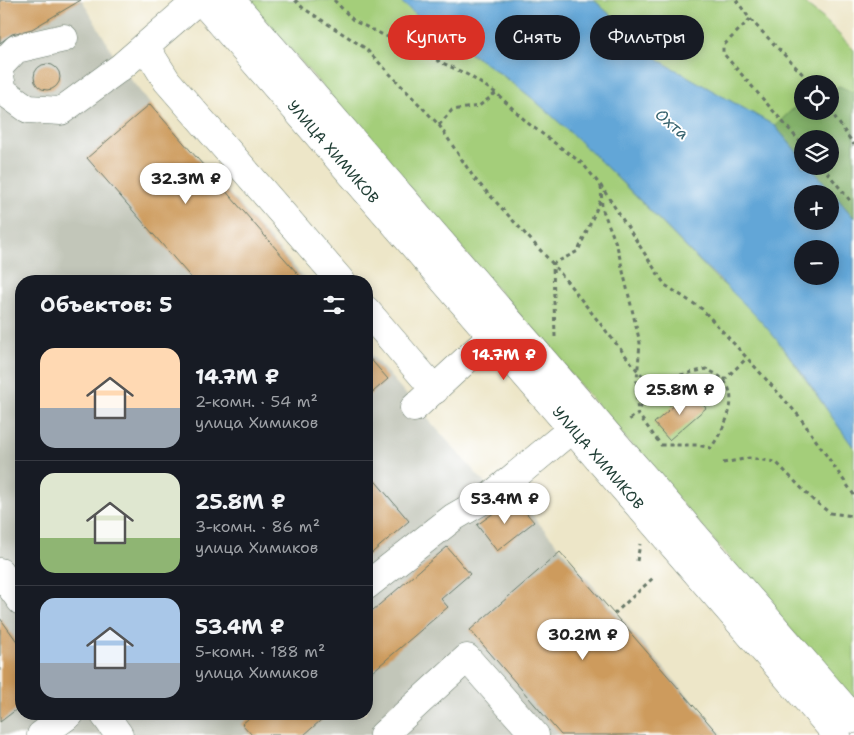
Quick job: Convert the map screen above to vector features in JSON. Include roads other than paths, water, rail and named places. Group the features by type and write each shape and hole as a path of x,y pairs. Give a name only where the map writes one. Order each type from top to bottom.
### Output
{"street":[{"path":"0,77 3,91 28,109 61,112 145,46 199,0"},
{"name":"УЛИЦА ХИМИКОВ","path":"199,0 501,328 854,719"},
{"name":"УЛИЦА ХИМИКОВ","path":"230,0 501,328 573,428 837,735"},
{"path":"0,66 16,49 64,38"},
{"path":"145,46 167,81 336,275"},
{"path":"373,318 435,390"},
{"path":"414,408 501,328"},
{"path":"373,581 454,517 492,495 573,428"},
{"path":"0,572 15,593"},
{"path":"383,735 467,658 535,735"},
{"path":"42,735 62,720"},
{"path":"108,720 119,735"}],"water":[{"name":"Охта","path":"399,0 594,0 610,15 590,15 590,60 660,60 775,126 794,149 794,175 818,175 826,185 794,185 794,230 839,230 839,200 854,218 854,448 797,366 767,328 746,306 574,136 533,99 481,60 485,60 485,15 416,15"}]}
